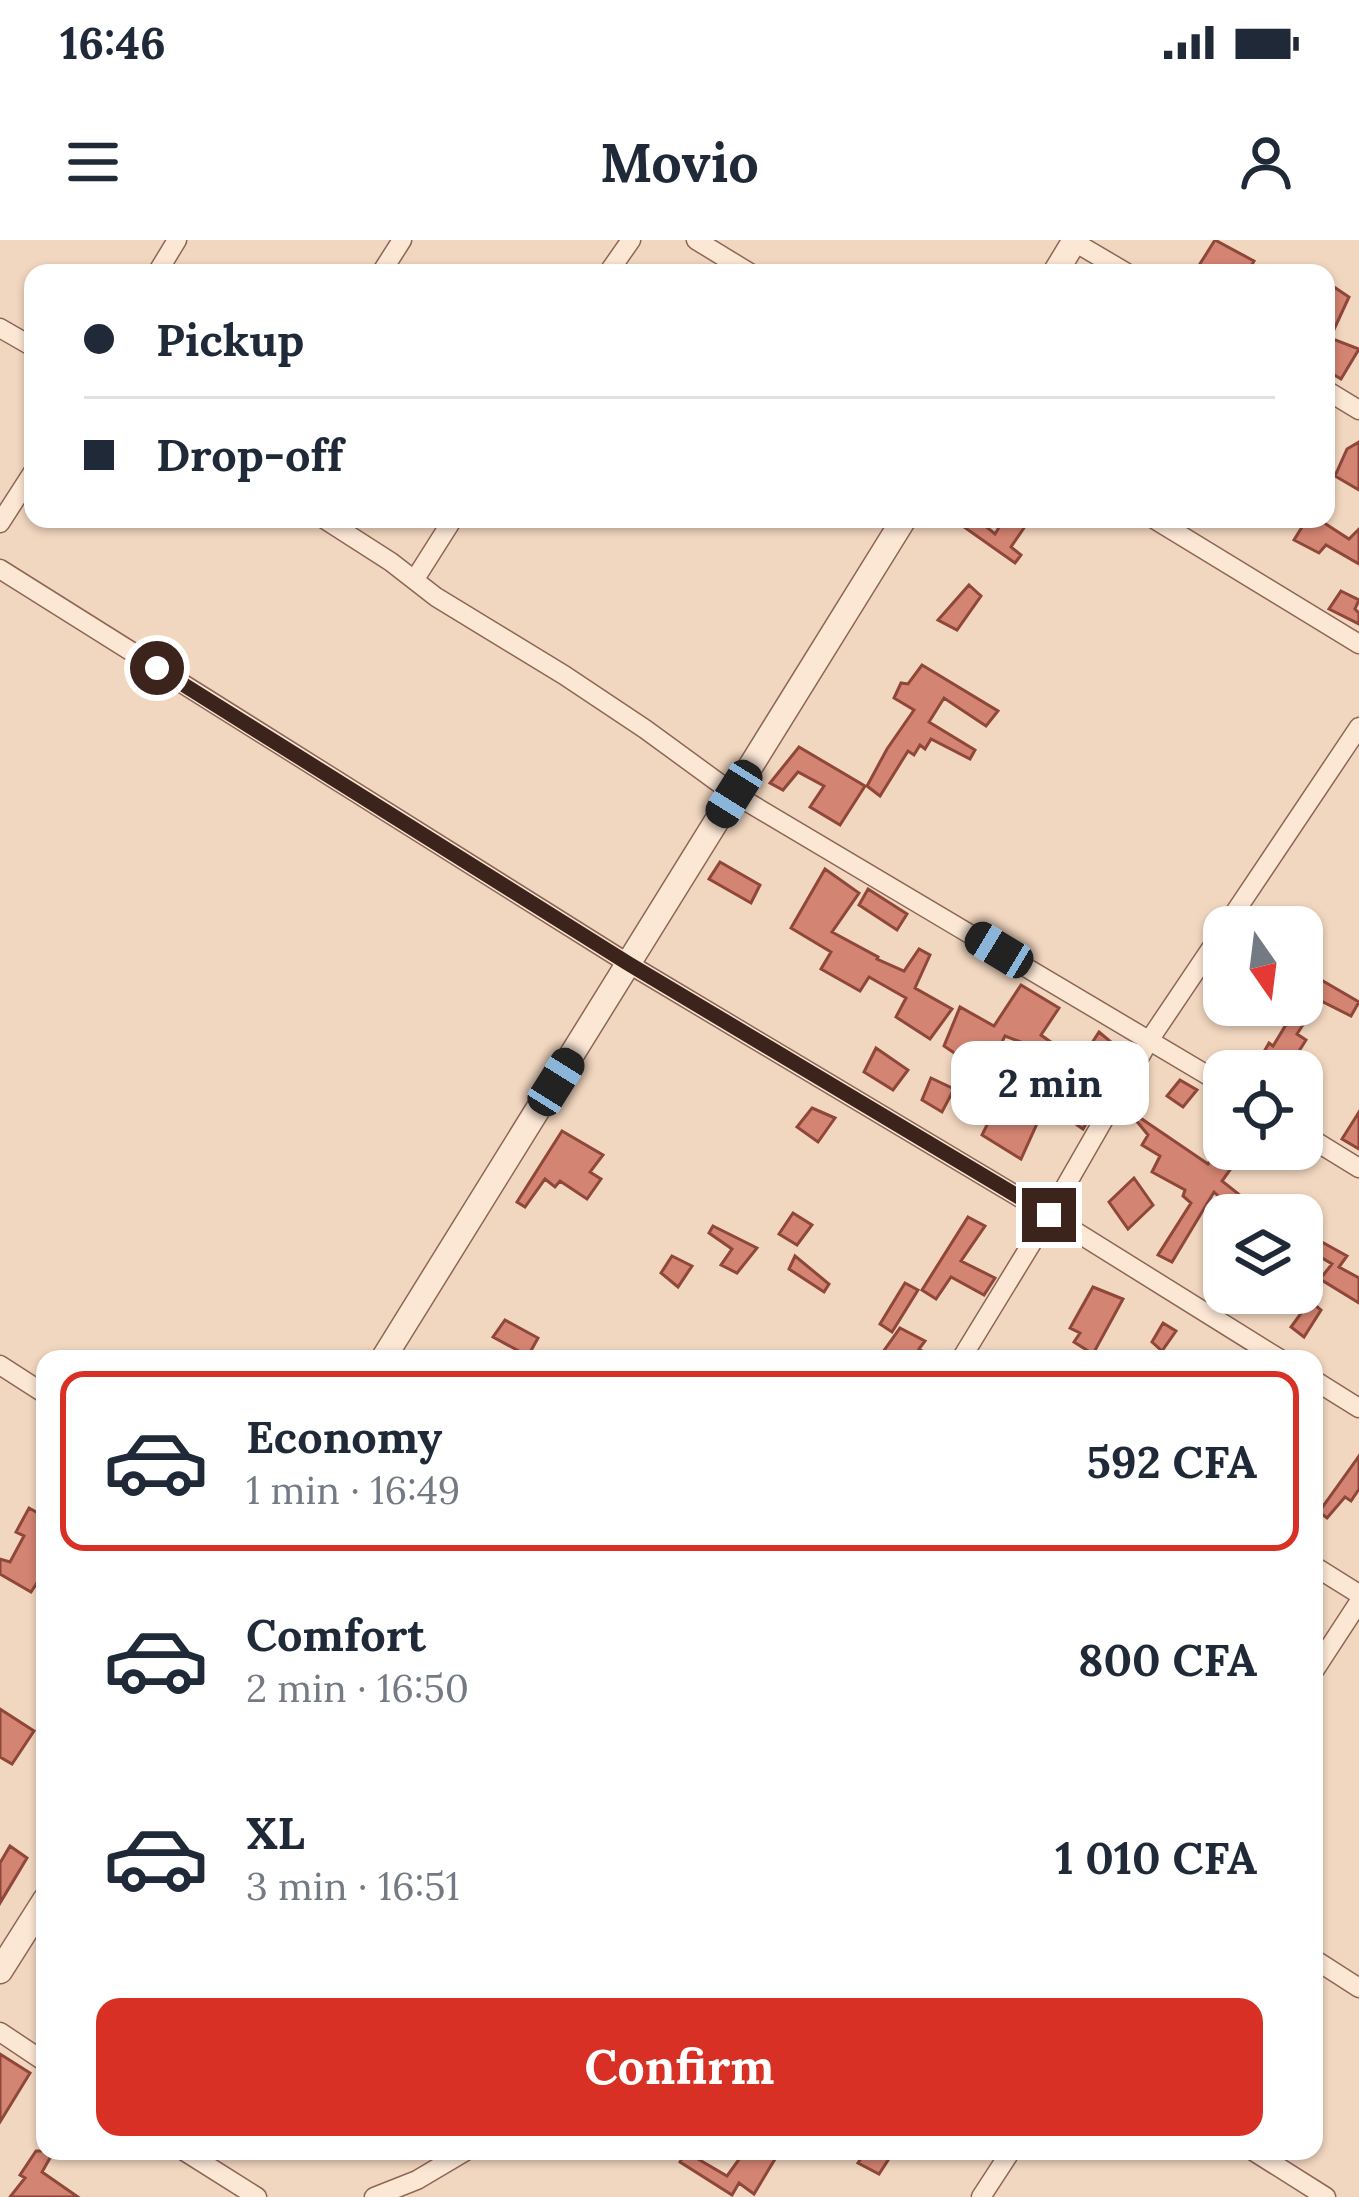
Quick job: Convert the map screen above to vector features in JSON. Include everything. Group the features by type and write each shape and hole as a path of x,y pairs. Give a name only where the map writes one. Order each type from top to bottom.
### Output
{"street":[{"path":"696,240 735,264"},
{"path":"1074,241 1112,264"},
{"path":"0,523 24,486"},
{"path":"338,528 436,597 645,728 734,794 1203,1071"},
{"path":"415,579 447,528"},
{"path":"389,1350 898,528"},
{"path":"1169,528 1359,644"},
{"path":"0,569 629,964 1266,1350"},
{"path":"1240,906 1359,727"},
{"path":"971,1350 1150,1039 1203,961"},
{"path":"1323,1146 1359,1168"},
{"path":"0,1365 36,1388"},
{"path":"1323,1386 1359,1408"},
{"path":"1323,1572 1359,1598 1323,1656"},
{"path":"0,1971 36,1914"},
{"path":"1323,1965 1359,1988"},
{"path":"0,2032 36,2056"},
{"path":"198,2160 257,2197"},
{"path":"374,2197 451,2160"},
{"path":"981,2197 1005,2160"},
{"path":"1266,2160 1326,2197"}],"building":[{"path":"1215,240 1254,261 1252,264 1200,264"},
{"path":"1335,288 1349,297 1335,327"},
{"path":"1335,340 1359,349 1341,379 1335,375"},
{"path":"1359,442 1359,490 1335,476 1347,449"},
{"path":"965,528 988,528 995,534 999,528 1024,528 1011,547 1021,555 1015,563"},
{"path":"1301,528 1332,528 1349,539 1359,529 1359,564 1326,545 1319,553 1294,540"},
{"path":"969,585 981,596 957,630 938,620"},
{"path":"1341,591 1359,600 1355,609 1359,624 1329,609"},
{"path":"922,665 998,711 986,726 944,698 929,722 975,750 970,759 931,739 914,755 908,751 880,796 867,786 914,710 894,698 901,683 908,684"},
{"path":"799,747 865,786 840,825 810,807 824,786 798,772 783,790 770,783"},
{"path":"720,862 760,885 751,903 709,879"},
{"path":"825,869 859,893 832,932 904,971 919,949 930,955 915,988 952,1009 930,1039 896,1017 906,998 869,977 860,991 821,969 831,952 791,928"},
{"path":"868,889 907,914 897,930 859,905"},
{"path":"1323,981 1359,1002 1351,1016 1323,1002"},
{"path":"1021,985 1059,1008 1041,1035 1072,1057 1070,1061 1005,1036 1000,1046 1098,1103 1083,1129 1077,1125 1079,1120 977,1056 972,1065 944,1046 960,1007 994,1026"},
{"path":"1285,1026 1302,1026 1297,1034 1306,1040 1300,1050 1265,1050 1269,1043 1273,1046"},
{"path":"1099,1032 1111,1042 1094,1068 1090,1064 1068,1080"},
{"path":"876,1048 908,1070 893,1090 864,1072"},
{"path":"931,1078 954,1089 942,1112 922,1100"},
{"path":"1180,1080 1197,1090 1183,1107 1167,1096"},
{"path":"1000,1099 1040,1117 1021,1159 982,1135"},
{"path":"812,1108 835,1118 818,1142 797,1127"},
{"path":"1359,1112 1359,1149 1342,1139"},
{"path":"1136,1115 1203,1161 1203,1170 1230,1170 1222,1181 1238,1194 1203,1194 1203,1210 1172,1262 1158,1255 1191,1203 1183,1196 1185,1190 1152,1172 1160,1156 1142,1145 1148,1135"},
{"path":"562,1131 603,1155 590,1172 601,1179 587,1199 560,1181 555,1187 545,1179 525,1207 517,1202"},
{"path":"1134,1178 1153,1205 1128,1229 1109,1202"},
{"path":"793,1213 812,1225 797,1245 779,1234"},
{"path":"968,1217 985,1226 961,1261 995,1278 984,1295 951,1277 936,1299 922,1290"},
{"path":"713,1226 757,1248 737,1273 721,1265 732,1249 709,1233"},
{"path":"1323,1243 1347,1256 1339,1267 1359,1278 1359,1303 1323,1281 1332,1264 1323,1259"},
{"path":"672,1256 692,1266 678,1287 661,1273"},
{"path":"795,1256 829,1284 824,1292 789,1269"},
{"path":"905,1283 918,1290 892,1332 880,1324"},
{"path":"1093,1287 1123,1299 1095,1350 1074,1342 1080,1333 1070,1328"},
{"path":"1300,1314 1318,1314 1304,1337 1291,1327"},
{"path":"505,1320 538,1338 531,1350 517,1350 493,1337"},
{"path":"1163,1323 1176,1331 1163,1350 1152,1342"},
{"path":"900,1328 925,1341 920,1350 884,1350"},
{"path":"1359,1456 1359,1489 1351,1501 1345,1497 1327,1518 1323,1506"},
{"path":"29,1508 36,1512 36,1584 31,1592 0,1574 0,1559 10,1562 24,1536 16,1532"},
{"path":"0,1709 34,1731 12,1764 0,1757"},
{"path":"10,1846 27,1858 0,1903 0,1863"},
{"path":"0,2054 30,2073 0,2122"},
{"path":"36,2151 36,2160 49,2160 42,2172 78,2197 10,2197 25,2178 20,2175"},
{"path":"700,2160 727,2176 739,2160 774,2160 754,2194 739,2183 732,2195 680,2162"},
{"path":"860,2160 888,2160 879,2174 858,2163"}],"route":[{"path":"157,668 629,964 1049,1215"}]}
